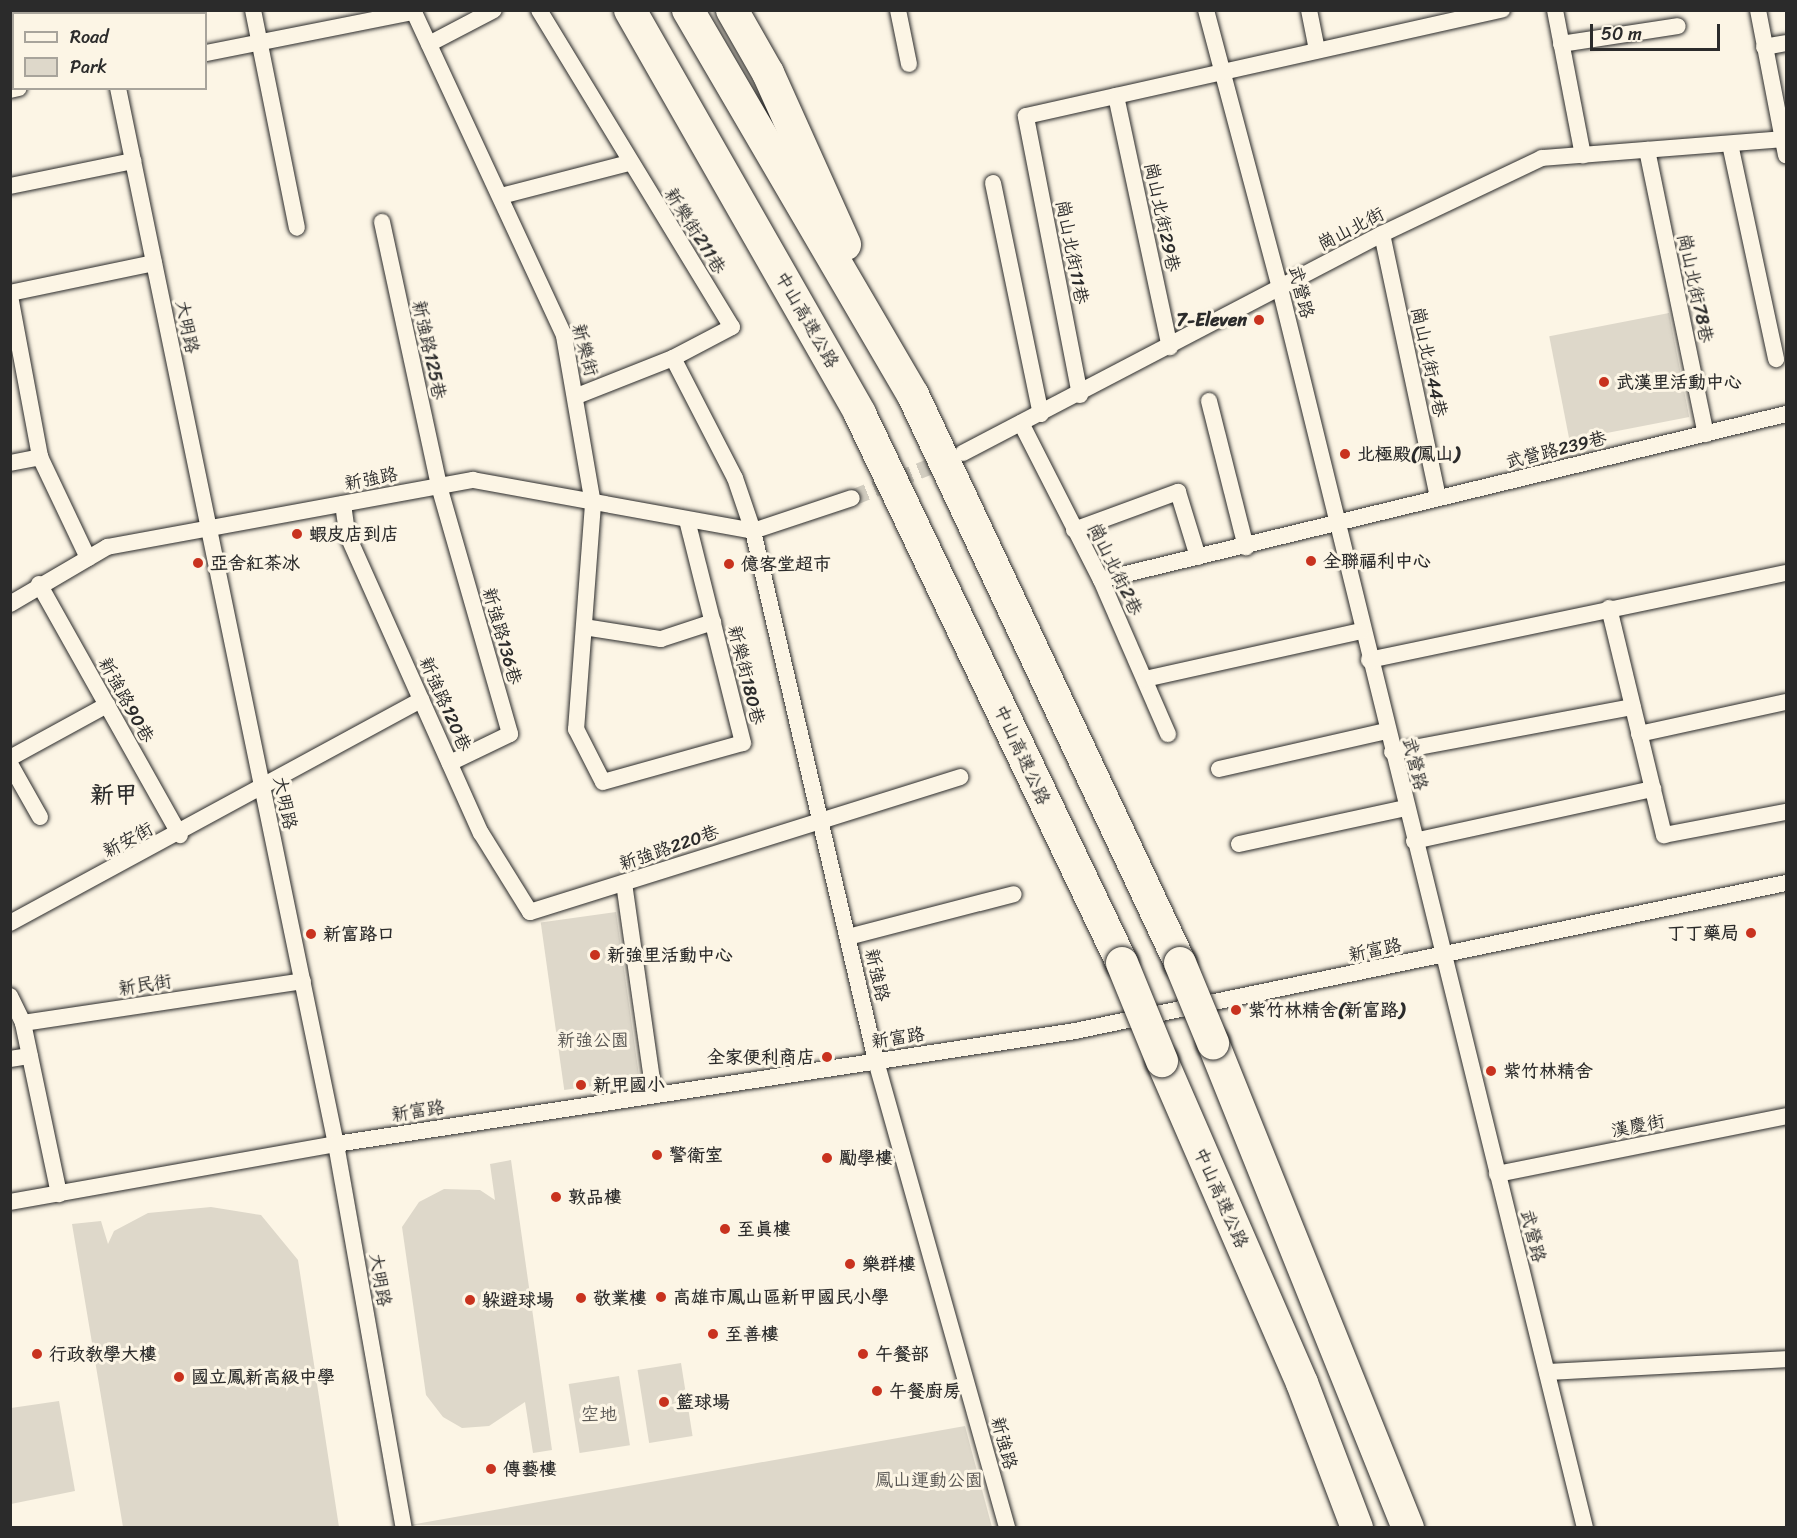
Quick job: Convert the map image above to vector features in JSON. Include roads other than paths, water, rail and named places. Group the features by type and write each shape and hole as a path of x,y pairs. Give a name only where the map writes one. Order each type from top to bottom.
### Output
{"highway":[{"name":"中山高速公路","path":"630,10 860,414 1122,963 1162,1061 1302,1383 1357,1527"},
{"path":"688,10 913,395"},
{"path":"732,10 768,73 913,395 1180,963 1408,1527"}],"street":[{"path":"253,10 297,228"},
{"path":"429,44 495,10"},
{"name":"新樂街211巷","path":"539,10 629,163 732,327 673,358 577,396"},
{"path":"898,10 909,64"},
{"name":"武營路","path":"1206,10 1280,288 1361,631 1585,1527"},
{"path":"1309,10 1317,50"},
{"path":"1116,96 1502,10"},
{"path":"1555,10 1583,154"},
{"path":"1758,10 1785,144"},
{"path":"207,53 413,11"},
{"name":"新樂街","path":"413,11 501,196 564,336 577,396 593,504 576,729"},
{"path":"1561,44 1678,26"},
{"path":"1764,47 1786,43"},
{"name":"大明路","path":"118,90 336,1144 404,1527"},
{"name":"崗山北街11巷","path":"1080,395 1026,116 1116,96"},
{"name":"崗山北街29巷","path":"1116,96 1170,347"},
{"path":"1730,144 1776,359"},
{"name":"崗山北街","path":"963,453 1080,395 1382,234 1542,158 1730,144 1785,144"},
{"name":"崗山北街78巷","path":"1647,150 1706,434"},
{"path":"10,186 133,161"},
{"path":"501,196 629,163"},
{"path":"993,183 1041,414"},
{"name":"新強路125巷","path":"382,222 439,486"},
{"name":"崗山北街44巷","path":"1382,234 1438,498"},
{"path":"88,558 40,457 10,295 154,262"},
{"path":"673,358 735,478 753,531"},
{"path":"1209,401 1246,547"},
{"name":"武營路239巷","path":"1101,580 1246,547 1786,414"},
{"name":"崗山北街2巷","path":"1021,423 1101,580 1168,734"},
{"path":"10,463 40,457"},
{"name":"新強路","path":"10,604 39,584 107,548 473,480 593,504 753,531 852,498"},
{"name":"新強路136巷","path":"439,486 510,734 450,763"},
{"path":"1074,530 1178,492 1198,557"},
{"name":"新強路120巷","path":"343,504 347,534 481,833 530,912"},
{"name":"新樂街180巷","path":"576,729 603,783 743,743 687,520"},
{"name":"新強路","path":"753,531 876,1061 1007,1527"},
{"path":"1369,660 1609,608 1786,573"},
{"name":"新強路90巷","path":"39,584 180,835"},
{"path":"1609,608 1664,835 1786,812"},
{"path":"584,627 661,639 713,622"},
{"path":"1145,679 1361,631"},
{"name":"新安街","path":"10,923 180,835 421,700"},
{"path":"1640,734 1786,702"},
{"path":"10,758 107,705"},
{"path":"1392,752 1633,707"},
{"path":"1220,769 1386,731"},
{"path":"10,764 40,817"},
{"name":"新強路220巷","path":"530,912 819,818 960,777"},
{"path":"1414,841 1653,789"},
{"path":"1239,844 1406,808"},
{"path":"624,883 654,1095"},
{"name":"新富路","path":"10,1202 336,1144 1075,1031 1786,883"},
{"path":"848,937 1014,894"},
{"name":"新民街","path":"24,1023 303,981"},
{"path":"10,996 24,1023 59,1194"},
{"path":"10,1059 30,1056"},
{"name":"漢慶街","path":"1497,1174 1786,1116"},
{"path":"1547,1372 1786,1359"}],"tunnel":[{"path":"852,498 949,459"}],"place":[{"name":"7-Eleven","path":"1259,320"},
{"name":"武漢里活動中心","path":"1604,382"},
{"name":"北極殿(鳳山)","path":"1345,454"},
{"name":"蝦皮店到店","path":"297,534"},
{"name":"全聯福利中心","path":"1311,561"},
{"name":"亞舍紅茶冰","path":"198,563"},
{"name":"億客堂超市","path":"729,564"},
{"name":"丁丁藥局","path":"1751,933"},
{"name":"新富路口","path":"311,934"},
{"name":"新強里活動中心","path":"595,955"},
{"name":"紫竹林精舍(新富路)","path":"1236,1010"},
{"name":"全家便利商店","path":"827,1057"},
{"name":"紫竹林精舍","path":"1491,1071"},
{"name":"新甲國小","path":"581,1085"},
{"name":"警衛室","path":"657,1155"},
{"name":"勵學樓","path":"827,1158"},
{"name":"敦品樓","path":"556,1197"},
{"name":"至真樓","path":"725,1229"},
{"name":"樂群樓","path":"850,1264"},
{"name":"高雄市鳳山區新甲國民小學","path":"661,1297"},
{"name":"敬業樓","path":"581,1298"},
{"name":"躲避球場","path":"470,1300"},
{"name":"至善樓","path":"713,1334"},
{"name":"行政教學大樓","path":"37,1354"},
{"name":"午餐部","path":"863,1354"},
{"name":"國立鳳新高級中學","path":"179,1377"},
{"name":"午餐廚房","path":"877,1391"},
{"name":"籃球場","path":"664,1402"},
{"name":"傳藝樓","path":"491,1469"}],"district":[{"name":"新甲","path":"114,796"}],"park label":[{"name":"新強公園","path":"593,1040"},
{"name":"空地","path":"599,1414"},
{"name":"鳳山運動公園","path":"929,1480"}]}
